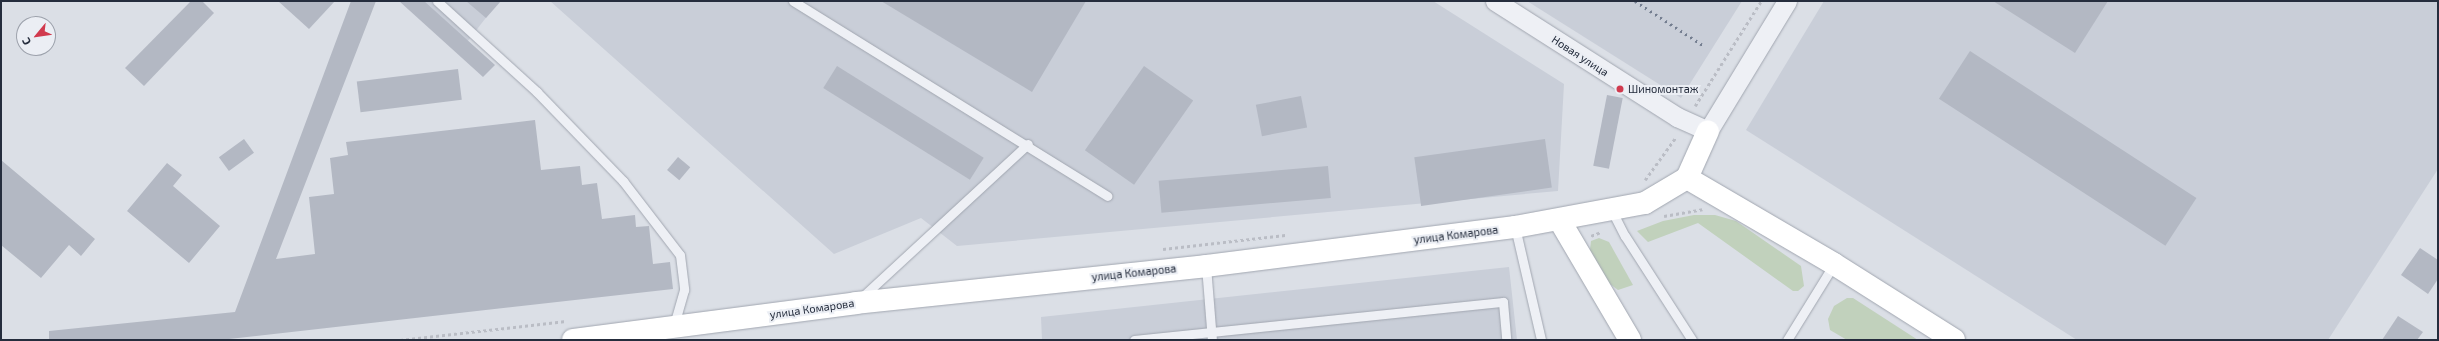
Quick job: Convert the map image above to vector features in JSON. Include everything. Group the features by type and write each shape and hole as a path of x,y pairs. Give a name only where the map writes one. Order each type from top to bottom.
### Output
{"street":[{"name":"Новая улица","path":"1495,1 1676,117 1708,131"},
{"path":"1787,1 1708,131 1687,178 1834,264 1954,340"},
{"name":"улица Комарова","path":"573,340 647,336 674,327 856,303 1206,266 1560,220 1616,219 1650,201 1687,178"},
{"path":"1560,220 1630,340"}],"lane":[{"path":"438,1 537,92 618,175 680,254 684,290 674,327"},
{"path":"793,1 1028,144 1108,196"},
{"path":"856,303 1028,144"},
{"path":"1616,219 1692,340"},
{"path":"1515,227 1541,340"},
{"path":"1787,340 1834,264"},
{"path":"1206,266 1212,336"},
{"path":"1134,340 1212,336 1503,302 1506,340"}],"path":[{"path":"1691,110 1761,1"},
{"path":"1656,218 1677,212 1709,209"},
{"path":"1573,244 1595,234 1616,219"}],"shaded area":[{"path":"406,1 499,1 460,51"},
{"path":"550,1 1433,1 1564,84 1558,191 957,246 921,218 834,254"},
{"path":"1527,1 1742,1 1681,98"},
{"path":"1824,1 2438,1 2438,169 2328,340 2077,340 1746,130"},
{"path":"1509,267 1517,340 1042,340 1041,317"}],"green space":[{"path":"1694,215 1715,215 1736,221 1801,266 1804,286 1798,291 1793,291 1698,223 1648,242 1637,231 1663,221"},
{"path":"1599,238 1609,242 1633,285 1618,290 1610,284 1590,250 1591,241"},
{"path":"1847,298 1853,298 1918,340 1847,340 1830,330 1828,319 1834,306"}],"building":[{"path":"191,1 202,1 214,13 144,86 125,68"},
{"path":"278,1 335,1 309,29"},
{"path":"351,1 376,1 276,259 315,254 309,197 334,194 330,158 348,155 346,142 535,120 541,170 580,166 582,185 597,183 602,219 635,215 636,227 649,226 653,264 670,262 673,289 220,340 49,340 49,331 235,312"},
{"path":"399,1 424,1 495,65 483,77"},
{"path":"466,1 501,1 486,18"},
{"path":"881,1 1086,1 1032,92"},
{"path":"1993,1 2108,1 2075,53"},
{"path":"1970,51 2196,198 2165,246 1939,99"},
{"path":"837,66 984,158 970,180 823,88"},
{"path":"1144,66 1193,100 1134,185 1085,150"},
{"path":"458,69 462,100 361,112 357,81"},
{"path":"1607,95 1623,98 1609,169 1593,166"},
{"path":"1301,96 1307,127 1262,136 1256,105"},
{"path":"244,139 254,153 229,171 219,157"},
{"path":"1545,139 1552,188 1421,206 1414,157"},
{"path":"678,157 690,167 679,180 667,170"},
{"path":"1,160 95,239 81,256 69,245 41,278 1,245"},
{"path":"167,163 182,175 173,186 220,226 189,263 127,211"},
{"path":"1328,166 1331,198 1161,213 1159,181"},
{"path":"2420,248 2438,260 2438,279 2428,294 2401,275"},
{"path":"2398,316 2423,332 2417,340 2382,340"}],"railway":[{"path":"1635,1 1704,46"}],"place":[{"name":"Шиномонтаж","path":"1620,89"}]}
